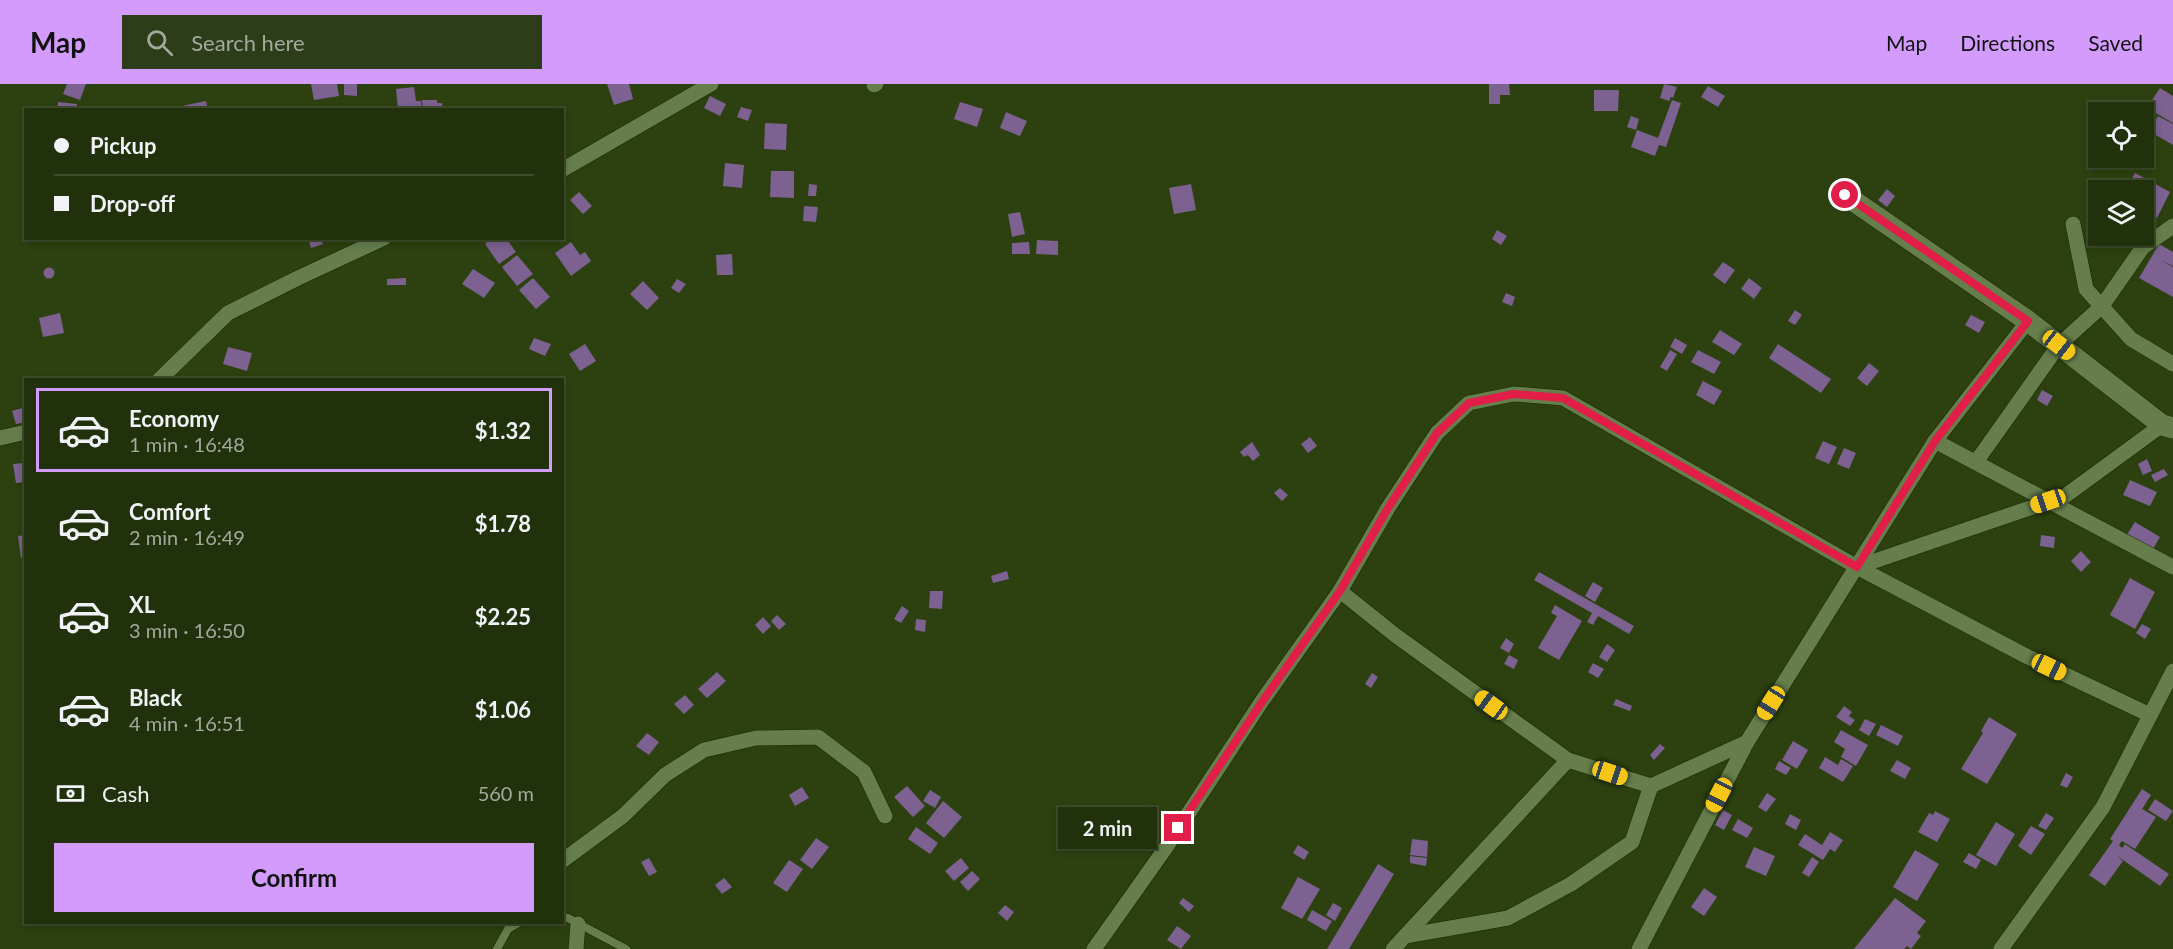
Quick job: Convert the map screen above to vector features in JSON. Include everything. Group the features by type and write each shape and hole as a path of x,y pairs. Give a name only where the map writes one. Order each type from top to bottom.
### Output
{"street":[{"path":"564,169 711,84"},
{"path":"1845,195 2028,321 2167,426 2065,496 1857,567"},
{"path":"2073,224 2086,289 2131,339 2173,364"},
{"path":"1976,462 2059,345 2102,306 2143,247 2173,226"},
{"path":"152,378 228,314 380,240"},
{"path":"1639,949 1747,742 1935,441 2028,321"},
{"path":"1094,949 1167,846 1262,702 1340,591 1388,508 1437,433 1469,403 1514,394 1563,398 1857,567 2028,657 2150,715"},
{"path":"0,440 24,434"},
{"path":"1935,441 2173,567"},
{"path":"1340,591 1395,635 1568,760 1651,786 1747,742"},
{"path":"2001,949 2103,807 2173,671"},
{"path":"564,860 623,816 665,775 704,750 756,738 818,737 864,772 885,816"},
{"path":"1393,949 1568,760"},
{"path":"1406,936 1508,918 1571,884 1632,842 1651,786"},
{"path":"576,949 578,924"}],"lane":[{"path":"564,918 626,949"},
{"path":"497,949 508,929 517,924"}],"building":[{"path":"67,84 86,84 80,100 63,94"},
{"path":"311,84 337,84 339,96 314,100"},
{"path":"344,84 357,84 357,96 344,95"},
{"path":"607,84 629,84 633,99 614,105"},
{"path":"1489,84 1509,84 1510,95 1500,95 1500,104 1489,104"},
{"path":"1664,84 1677,87 1673,98 1671,97 1669,101 1660,98"},
{"path":"1708,86 1725,96 1718,107 1701,97"},
{"path":"414,87 416,101 421,101 422,108 398,108 396,89"},
{"path":"2160,88 2173,96 2173,123 2154,112 2154,102 2151,102"},
{"path":"1594,90 1619,90 1618,111 1594,111"},
{"path":"710,96 726,104 720,116 704,108"},
{"path":"422,100 437,100 437,103 442,103 443,108 423,108"},
{"path":"1672,100 1681,103 1666,147 1659,145 1655,156 1631,147 1637,130 1658,138"},
{"path":"206,101 208,108 182,108 182,106"},
{"path":"58,102 77,104 76,108 57,108"},
{"path":"960,102 983,109 977,127 954,119"},
{"path":"741,107 752,110 748,121 737,117"},
{"path":"1006,112 1027,121 1020,136 1000,128"},
{"path":"1631,116 1639,119 1636,130 1627,127"},
{"path":"2158,116 2173,124 2173,145 2154,134 2154,123"},
{"path":"765,123 787,124 786,150 764,149"},
{"path":"725,163 744,165 742,188 723,186"},
{"path":"771,171 794,171 794,198 770,197"},
{"path":"2135,173 2148,180 2131,180"},
{"path":"2154,183 2170,192 2157,218 2154,216"},
{"path":"809,184 817,185 816,196 808,196"},
{"path":"1191,184 1196,210 1174,214 1169,188"},
{"path":"1887,189 1895,196 1887,207 1878,200"},
{"path":"579,192 592,206 583,214 570,200"},
{"path":"804,206 818,207 816,222 803,221"},
{"path":"1020,212 1025,234 1012,237 1008,214"},
{"path":"1497,230 1507,236 1501,245 1492,239"},
{"path":"309,240 322,240 323,244 311,248"},
{"path":"490,240 507,240 516,252 499,264 485,244"},
{"path":"1037,240 1058,241 1058,255 1036,254"},
{"path":"571,242 580,255 585,252 591,261 571,276 555,253"},
{"path":"1029,242 1030,254 1012,254 1012,243"},
{"path":"2159,244 2173,252 2173,266 2161,260 2173,267 2173,297 2139,278"},
{"path":"732,254 733,275 717,275 716,255"},
{"path":"517,255 533,274 517,286 502,267"},
{"path":"1723,262 1735,270 1725,284 1713,275"},
{"path":"49,267 55,273 49,279 43,273"},
{"path":"473,269 495,283 484,298 462,284"},
{"path":"406,278 406,285 387,285 387,279"},
{"path":"533,278 550,297 536,309 519,290"},
{"path":"1749,278 1762,288 1754,299 1741,289"},
{"path":"677,279 686,284 679,293 671,288"},
{"path":"643,281 659,298 647,310 630,294"},
{"path":"1506,293 1515,297 1512,306 1502,302"},
{"path":"1795,310 1802,315 1795,325 1788,321"},
{"path":"60,313 64,333 43,337 39,318"},
{"path":"1971,315 1985,322 1979,333 1965,325"},
{"path":"1720,330 1742,344 1734,355 1712,342"},
{"path":"534,338 551,344 545,356 529,349"},
{"path":"1675,338 1687,345 1682,354 1670,347"},
{"path":"585,344 596,361 580,371 569,354"},
{"path":"1778,344 1831,379 1821,393 1769,358"},
{"path":"228,347 252,353 247,371 223,364"},
{"path":"1670,350 1677,354 1667,371 1660,367"},
{"path":"1698,350 1721,362 1714,374 1691,362"},
{"path":"1869,363 1879,371 1867,386 1857,378"},
{"path":"1703,381 1722,391 1714,405 1696,395"},
{"path":"2042,390 2053,396 2047,406 2037,400"},
{"path":"24,408 24,422 16,424 12,411"},
{"path":"1310,437 1317,446 1308,453 1301,444"},
{"path":"1823,441 1837,447 1829,464 1815,458"},
{"path":"1252,442 1260,455 1253,461 1248,455 1244,457 1240,452"},
{"path":"1844,448 1856,453 1849,469 1837,464"},
{"path":"2147,459 2152,471 2143,475 2138,464"},
{"path":"23,463 24,482 16,483 13,464"},
{"path":"2164,469 2168,475 2155,482 2151,475"},
{"path":"2130,480 2157,492 2150,506 2123,495"},
{"path":"1280,488 1288,495 1282,501 1274,493"},
{"path":"2135,522 2160,537 2152,551 2126,536"},
{"path":"24,535 24,558 21,558 18,536"},
{"path":"2041,535 2055,537 2054,548 2040,546"},
{"path":"2081,551 2091,562 2081,572 2071,561"},
{"path":"1007,571 1009,579 993,583 991,576"},
{"path":"1539,572 1634,626 1629,634 1598,616 1593,625 1587,622 1592,613 1534,580"},
{"path":"2130,578 2155,592 2135,629 2110,615"},
{"path":"1593,582 1603,588 1595,602 1585,596"},
{"path":"930,591 943,591 942,609 929,608"},
{"path":"1555,605 1582,621 1559,660 1538,648 1557,616 1551,613"},
{"path":"902,606 909,611 901,623 894,619"},
{"path":"777,615 786,624 779,630 771,621"},
{"path":"763,617 771,626 763,634 755,625"},
{"path":"916,619 926,620 925,632 915,630"},
{"path":"2142,624 2151,629 2145,639 2136,633"},
{"path":"1506,638 1514,644 1509,653 1500,648"},
{"path":"1607,644 1615,650 1607,662 1599,657"},
{"path":"1509,655 1518,660 1514,669 1504,664"},
{"path":"1593,663 1604,669 1598,678 1588,672"},
{"path":"717,672 726,681 707,698 698,689"},
{"path":"1372,673 1378,677 1371,688 1365,684"},
{"path":"685,695 694,705 684,714 674,704"},
{"path":"1616,699 1632,706 1630,711 1613,705"},
{"path":"1844,706 1852,712 1849,716 1855,720 1850,726 1836,717"},
{"path":"1989,717 2017,734 1987,784 1961,769 1983,733 1981,731"},
{"path":"1865,719 1876,724 1869,736 1859,730"},
{"path":"1881,725 1903,736 1898,746 1876,735"},
{"path":"1841,730 1868,745 1856,766 1841,757 1845,749 1834,742"},
{"path":"647,733 659,742 649,755 636,746"},
{"path":"1793,741 1808,750 1797,769 1782,760"},
{"path":"1660,744 1665,748 1654,760 1650,755"},
{"path":"1825,757 1838,765 1841,759 1853,766 1843,782 1819,768"},
{"path":"1897,760 1911,768 1905,779 1890,771"},
{"path":"1779,761 1791,768 1786,775 1775,769"},
{"path":"2066,773 2073,777 2067,788 2060,785"},
{"path":"907,786 925,806 913,817 894,797"},
{"path":"802,787 809,798 795,806 789,795"},
{"path":"2142,789 2151,795 2142,809 2156,817 2135,849 2122,841 2119,845 2122,848 2125,844 2169,874 2160,886 2116,855 2123,861 2105,886 2089,875 2113,841 2110,839"},
{"path":"930,790 941,797 935,808 923,801"},
{"path":"1767,793 1776,799 1766,812 1758,807"},
{"path":"2155,799 2173,811 2166,821 2148,810"},
{"path":"943,801 962,817 944,838 926,823"},
{"path":"1723,810 1732,815 1724,830 1715,825"},
{"path":"1935,811 1950,819 1937,842 1918,832 1929,813 1933,815"},
{"path":"2046,813 2054,818 2046,830 2038,826"},
{"path":"1790,814 1801,820 1796,830 1785,824"},
{"path":"1738,819 1753,828 1747,838 1732,830"},
{"path":"1996,822 2015,834 1996,866 1976,855"},
{"path":"2031,826 2045,834 2031,855 2018,846"},
{"path":"916,827 938,843 930,854 908,839"},
{"path":"1830,832 1843,840 1835,852 1830,849 1823,860 1798,845 1805,834 1822,845"},
{"path":"816,838 829,847 812,869 800,860"},
{"path":"1412,839 1428,841 1427,857 1410,855"},
{"path":"1298,845 1309,852 1304,860 1293,853"},
{"path":"1754,847 1775,856 1766,876 1745,867"},
{"path":"1915,850 1939,864 1917,901 1893,887"},
{"path":"1969,853 1981,860 1976,869 1963,862"},
{"path":"1410,856 1427,858 1426,866 1410,863"},
{"path":"1812,857 1819,862 1809,877 1802,873"},
{"path":"649,858 657,872 649,876 641,862"},
{"path":"961,858 969,868 954,881 945,871"},
{"path":"789,860 803,869 787,892 773,883"},
{"path":"1378,864 1394,874 1349,949 1327,949"},
{"path":"972,871 980,879 968,891 960,882"},
{"path":"1298,877 1320,889 1302,919 1281,908"},
{"path":"724,878 732,887 722,894 715,885"},
{"path":"1704,888 1717,897 1704,916 1691,907"},
{"path":"1183,898 1194,906 1189,912 1179,903"},
{"path":"1895,898 1926,921 1917,933 1921,936 1911,949 1907,946 1904,949 1854,949"},
{"path":"1333,903 1342,908 1335,921 1326,915"},
{"path":"1005,905 1014,912 1007,921 998,913"},
{"path":"1312,910 1332,921 1326,931 1307,920"},
{"path":"1177,926 1191,936 1181,949 1167,940"}],"route":[{"path":"1178,828 1340,591 1388,508 1437,433 1469,403 1514,394 1563,398 1857,567 1935,441 2028,321 1845,195"}]}
